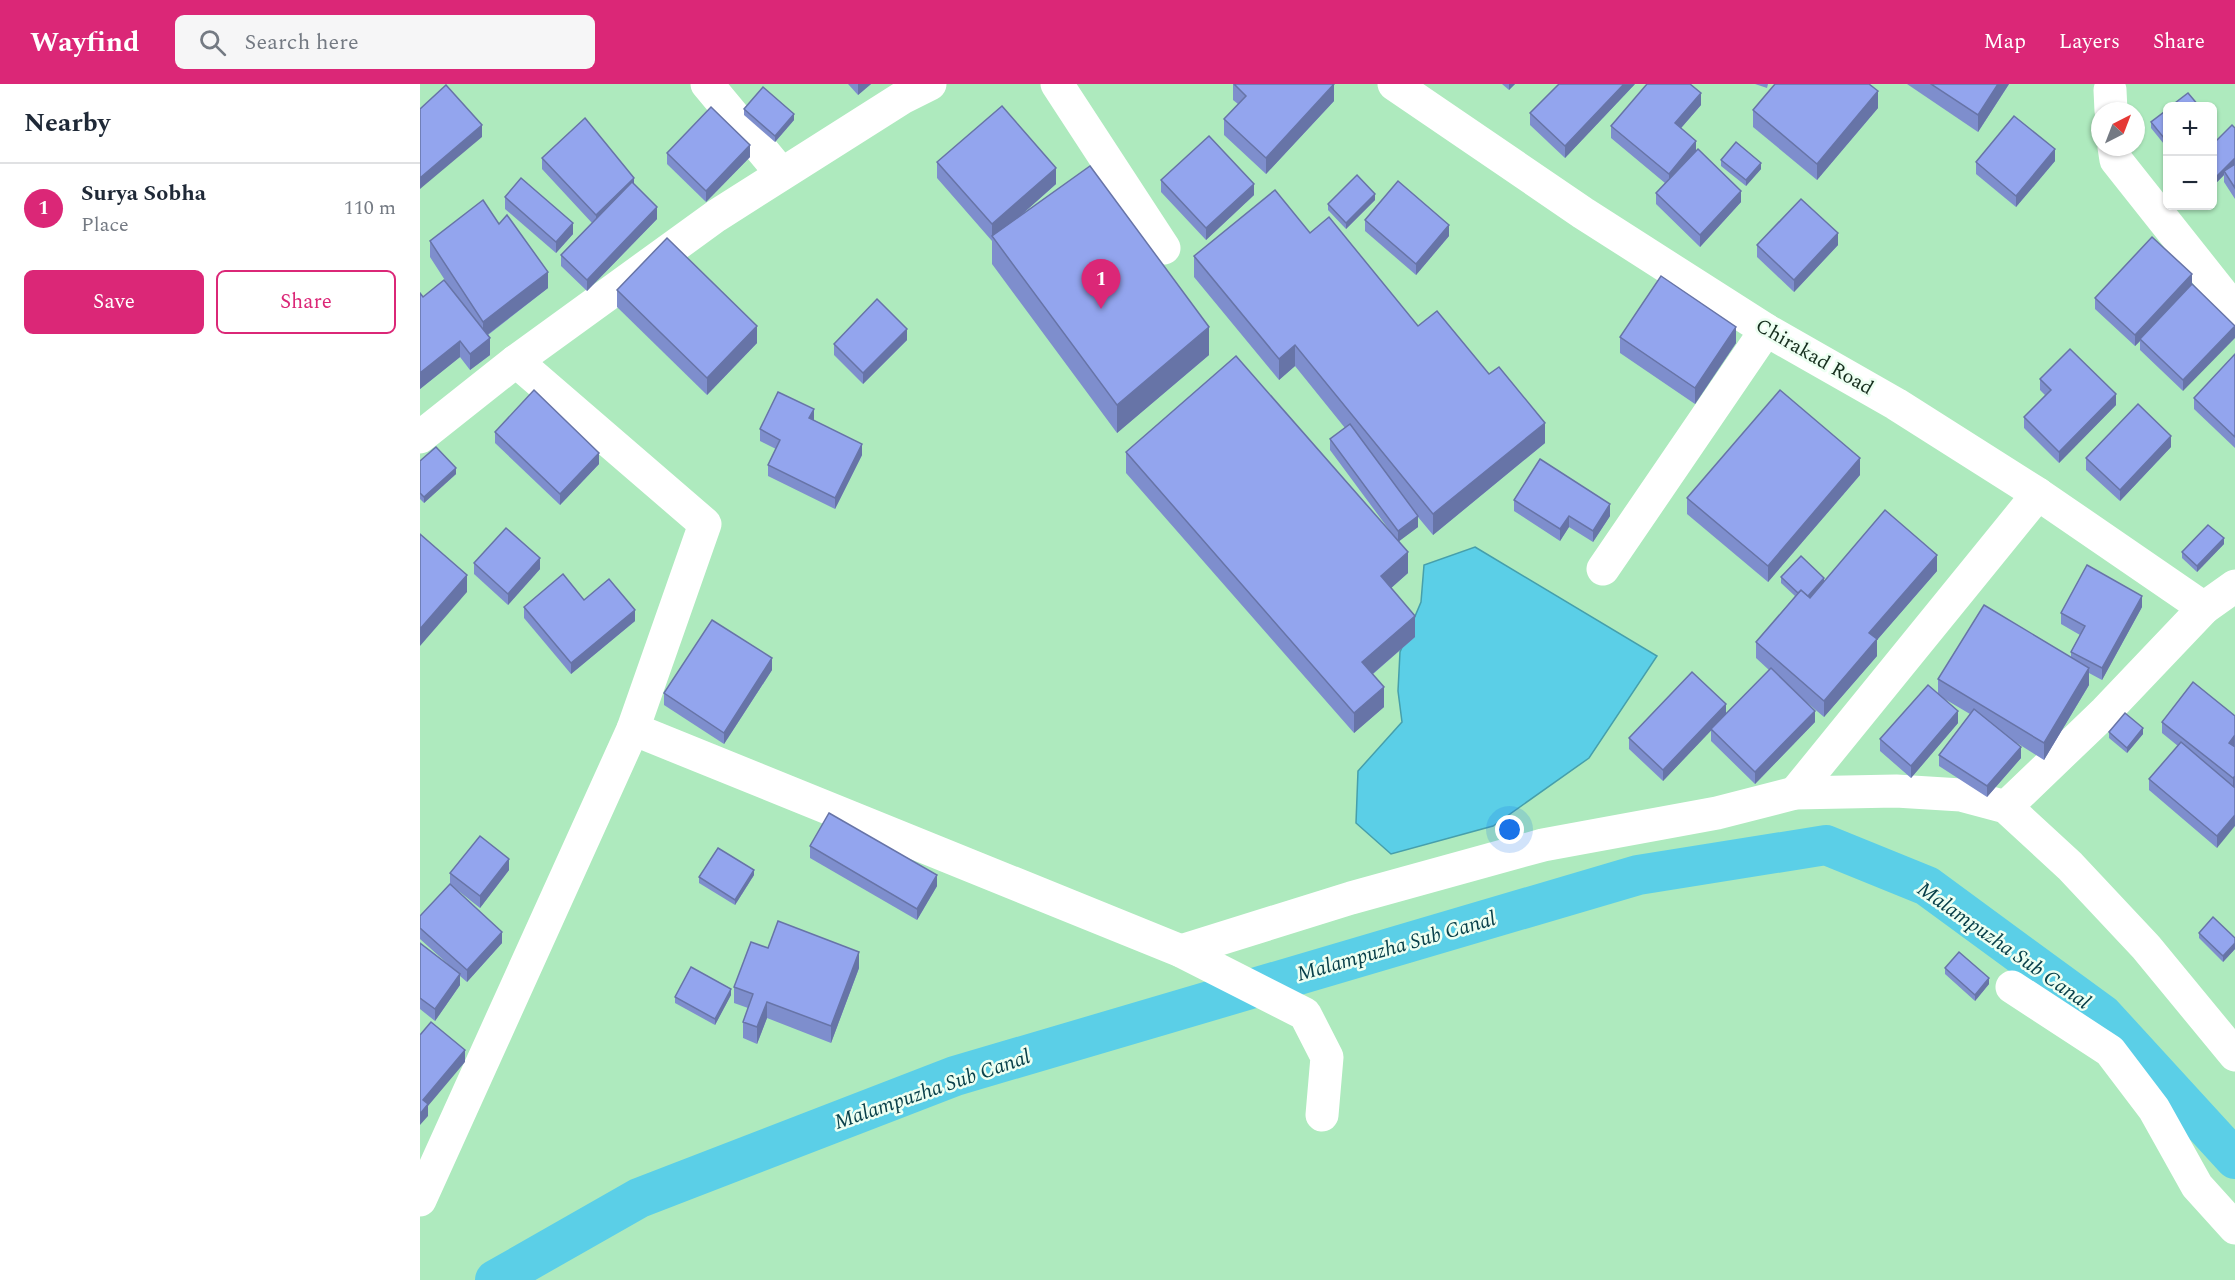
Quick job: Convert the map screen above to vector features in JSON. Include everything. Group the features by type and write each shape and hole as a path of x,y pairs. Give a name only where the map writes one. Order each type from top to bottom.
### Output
{"street":[{"path":"707,84 781,173"},
{"path":"420,438 516,361 706,223 781,173 930,84"},
{"path":"1057,84 1164,248"},
{"name":"Chirakad Road","path":"1394,84 1583,213 1766,330 1896,404 2038,494 2204,608"},
{"path":"2115,156 2115,160 2235,310"},
{"path":"1603,569 1766,330"},
{"path":"420,1200 633,729 705,524 516,361"},
{"path":"1795,793 2038,494"},
{"path":"2006,807 2105,712 2204,608 2235,586"},
{"path":"633,729 1181,951 1305,1014 1327,1057 1322,1115"},
{"path":"1181,951 1351,898 1543,844 1717,813 1795,793 1896,791 1961,795 2006,807 2070,866 2146,947 2235,1054"},
{"path":"2012,987 2110,1051 2154,1109 2197,1186 2235,1228"}],"water":[{"path":"1475,547 1657,656 1589,758 1493,826 1391,854 1356,823 1358,771 1402,722 1398,691 1400,652 1421,602 1424,565"}],"building":[{"path":"1234,84 1334,84 1266,158 1224,119 1246,96"},
{"path":"1559,84 1624,84 1565,146 1530,113"},
{"path":"1647,84 1690,84 1701,93 1675,123 1696,141 1669,174 1611,126"},
{"path":"1775,84 1869,84 1878,91 1817,164 1753,110"},
{"path":"1931,84 1998,84 1978,115"},
{"path":"446,85 482,125 420,178 420,109"},
{"path":"763,87 794,114 775,136 744,109"},
{"path":"2188,93 2196,102 2176,102"},
{"path":"1002,106 1056,168 992,224 937,162"},
{"path":"711,107 750,145 706,191 667,153"},
{"path":"2163,113 2163,137 2151,122"},
{"path":"2014,116 2055,149 2016,196 1976,162"},
{"path":"585,118 634,178 596,215 542,158"},
{"path":"2232,125 2235,128 2235,158 2217,176 2217,156 2217,140"},
{"path":"1209,136 1254,184 1206,228 1161,180"},
{"path":"1736,142 1761,163 1746,180 1721,160"},
{"path":"1698,149 1741,191 1700,235 1656,193"},
{"path":"2235,164 2235,188 2224,171"},
{"path":"1090,166 1209,327 1117,405 992,236"},
{"path":"1357,175 1375,194 1346,223 1328,204"},
{"path":"521,178 573,223 556,242 505,197"},
{"path":"1398,181 1449,225 1416,264 1365,220"},
{"path":"632,182 657,207 587,280 561,255"},
{"path":"1275,190 1310,233 1329,217 1418,326 1437,311 1489,374 1499,367 1545,423 1433,514 1295,345 1279,359 1194,256"},
{"path":"1801,199 1838,233 1794,280 1757,245"},
{"path":"483,200 499,224 507,215 548,272 483,322 430,241"},
{"path":"2152,237 2192,274 2135,335 2095,298"},
{"path":"667,238 757,326 707,378 617,290"},
{"path":"1661,276 1736,327 1695,388 1620,337"},
{"path":"444,280 490,338 470,354 460,341 420,373 420,293 423,297"},
{"path":"2192,284 2235,326 2183,380 2140,339"},
{"path":"877,299 907,329 863,373 834,344"},
{"path":"2070,349 2116,394 2059,452 2024,417 2051,390 2040,379"},
{"path":"2235,354 2235,437 2194,398"},
{"path":"1236,356 1408,552 1381,576 1415,616 1362,662 1384,687 1354,713 1126,452"},
{"path":"534,390 599,453 560,494 495,432"},
{"path":"1780,390 1860,458 1768,566 1687,498"},
{"path":"778,392 814,409 809,418 862,444 835,498 768,465 780,440 760,429"},
{"path":"2138,404 2171,436 2120,490 2086,458"},
{"path":"1350,424 1418,516 1398,531 1330,439"},
{"path":"436,447 456,468 424,497 420,493 420,461"},
{"path":"1540,459 1610,504 1593,531 1569,516 1560,529 1514,500"},
{"path":"1885,510 1937,555 1869,633 1877,639 1824,701 1756,642 1801,590 1810,598"},
{"path":"2208,525 2224,538 2197,566 2182,552"},
{"path":"506,528 540,558 508,594 474,563"},
{"path":"420,534 467,575 420,629"},
{"path":"1801,556 1824,578 1808,596 1801,590 1798,593 1781,577"},
{"path":"2087,565 2142,596 2102,668 2071,652 2085,626 2061,613"},
{"path":"563,574 584,600 609,579 635,610 571,663 524,607"},
{"path":"1984,605 2089,668 2044,743 1938,679"},
{"path":"712,620 772,658 724,733 664,693"},
{"path":"1771,668 1815,711 1755,772 1711,729"},
{"path":"1692,672 1726,704 1663,770 1629,738"},
{"path":"2193,682 2235,716 2235,735 2229,743 2235,747 2235,776 2233,778 2162,722"},
{"path":"1928,685 1958,711 1911,766 1880,739"},
{"path":"1974,709 2021,747 1987,786 1939,755"},
{"path":"2125,713 2143,728 2127,748 2109,732"},
{"path":"2181,742 2235,788 2235,815 2217,836 2149,779"},
{"path":"829,813 937,875 917,909 810,846"},
{"path":"480,836 509,859 480,896 450,873"},
{"path":"718,848 754,870 735,900 699,877"},
{"path":"450,884 502,932 467,970 420,928 420,916"},
{"path":"2213,917 2235,938 2235,943 2223,956 2199,933"},
{"path":"778,921 859,952 831,1026 767,1002 757,1027 743,1022 753,994 734,987 751,942 768,948"},
{"path":"420,943 460,974 435,1009 420,998"},
{"path":"1959,952 1989,978 1975,995 1945,968"},
{"path":"691,967 731,989 715,1019 675,997"},
{"path":"431,1022 465,1050 423,1100 428,1104 420,1114 420,1035"}],"waterway":[{"name":"Malampuzha Sub Canal","path":"495,1280 639,1198 955,1076 1638,875 1826,845 1927,886 2103,1015 2235,1159"}],"place":[{"name":"Surya Sobha","path":"1101,309"}]}
